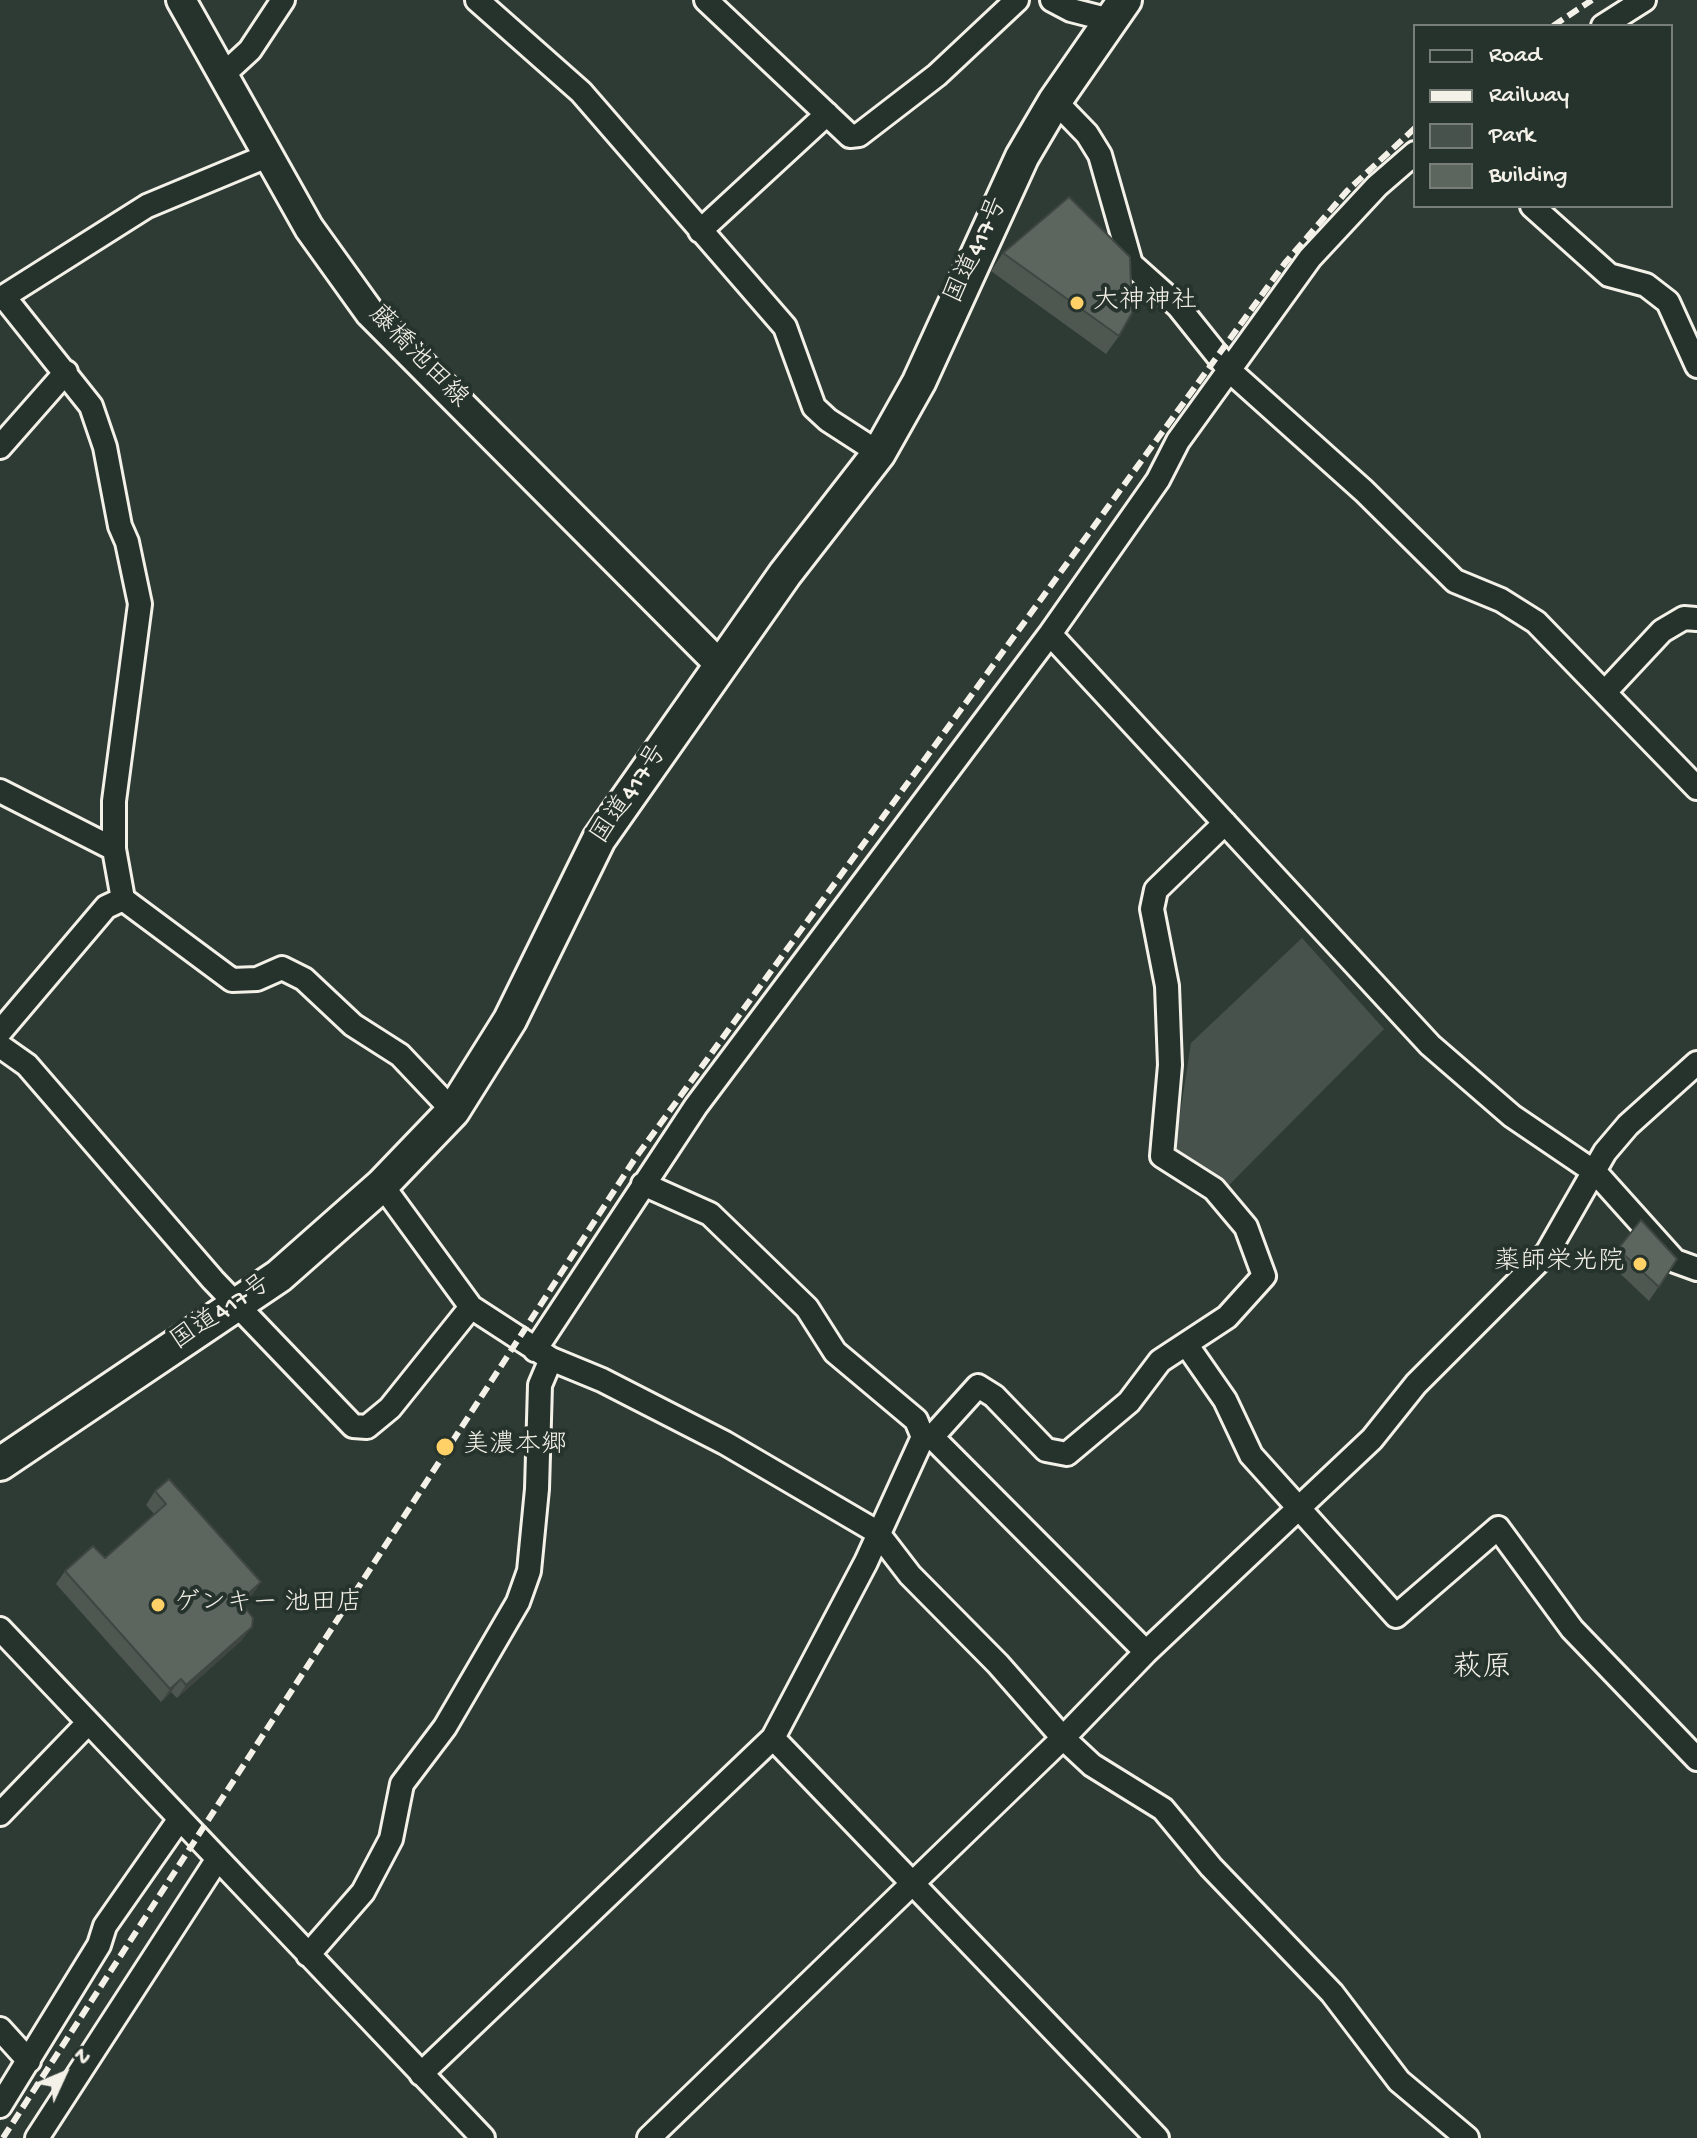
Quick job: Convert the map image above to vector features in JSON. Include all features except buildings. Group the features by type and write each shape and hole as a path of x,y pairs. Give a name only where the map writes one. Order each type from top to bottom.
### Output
{"highway":[{"name":"国道417号","path":"0,1464 279,1276 382,1185 453,1111 510,1020 599,839 720,665 879,453 919,382 1022,157 1055,101 1117,10"}],"main road":[{"name":"藤橋池田線","path":"181,0 309,228 370,313 720,665"}],"street":[{"path":"224,74 250,50 283,0"},
{"path":"477,0 581,92 785,327 814,407 828,420 879,453"},
{"path":"706,0 850,136 859,135 937,75 1014,1"},
{"path":"1052,0 1071,10 1117,10"},
{"path":"1606,24 1644,0"},
{"path":"1055,101 1087,134 1100,155 1131,264 1178,306 1230,371 1364,491 1455,581 1501,600 1536,622 1697,788"},
{"path":"700,231 827,114"},
{"path":"308,1955 363,1892 391,1839 402,1784 454,1714 518,1602 529,1571 537,1489 543,1354 643,1184 790,977 1050,634 1158,480 1178,441 1310,258 1377,186 1413,155"},
{"path":"267,156 147,206 2,298 91,406 105,447 120,526 127,542 140,604 114,801 114,849 123,899 232,980 257,979 282,968 304,979 353,1025 400,1055 453,1111"},
{"path":"1534,208 1609,275 1646,285 1668,302 1697,366"},
{"path":"0,447 66,372"},
{"path":"1605,692 1662,631 1684,618 1697,619"},
{"path":"1050,634 1430,1045 1512,1116 1596,1173 1675,1261 1697,1269"},
{"path":"0,791 114,849"},
{"path":"421,2074 773,1738 866,1562 877,1532 927,1437 978,1386 994,1396 1046,1450 1067,1454 1129,1402 1160,1361 1227,1317 1264,1276 1246,1227 1214,1189 1162,1156 1170,1065 1167,986 1152,909 1156,890 1225,823"},
{"path":"0,1032 106,907 123,899"},
{"path":"0,1046 27,1065 235,1305 353,1426 367,1427 390,1408 471,1307"},
{"path":"649,2138 1063,1738 1146,1652 1372,1439 1416,1384 1547,1253 1596,1173 1605,1152 1628,1125 1697,1063"},
{"path":"643,1184 710,1214 807,1308 835,1352 916,1420 927,1437 1146,1652"},
{"path":"382,1185 471,1307 543,1354 602,1380 725,1443 877,1532 910,1575 998,1664 1063,1738 1092,1765 1163,1809 1211,1867 1332,1993 1399,2081 1467,2138"},
{"path":"1186,1344 1225,1400 1251,1455 1396,1616 1498,1528 1572,1629 1697,1759"},
{"path":"0,1629 483,2138"},
{"path":"0,1814 88,1723"},
{"path":"773,1738 1157,2138"},
{"path":"0,2106 99,1945 105,1926 179,1820"},
{"path":"37,2138 217,1860"},
{"path":"0,2029 29,2061"}],"green space":[{"path":"1302,938 1384,1029 1226,1188 1174,1153 1191,1043"}],"railway":[{"path":"1556,24 1592,0"},
{"path":"3,2138 634,1160 1285,263 1347,191 1413,130"}],"place":[{"name":"大神神社","path":"1077,303"},
{"name":"薬師栄光院","path":"1640,1264"},
{"name":"美濃本郷","path":"445,1447"},
{"name":"ゲンキー 池田店","path":"158,1605"}],"district":[{"name":"萩原","path":"1482,1670"}]}
